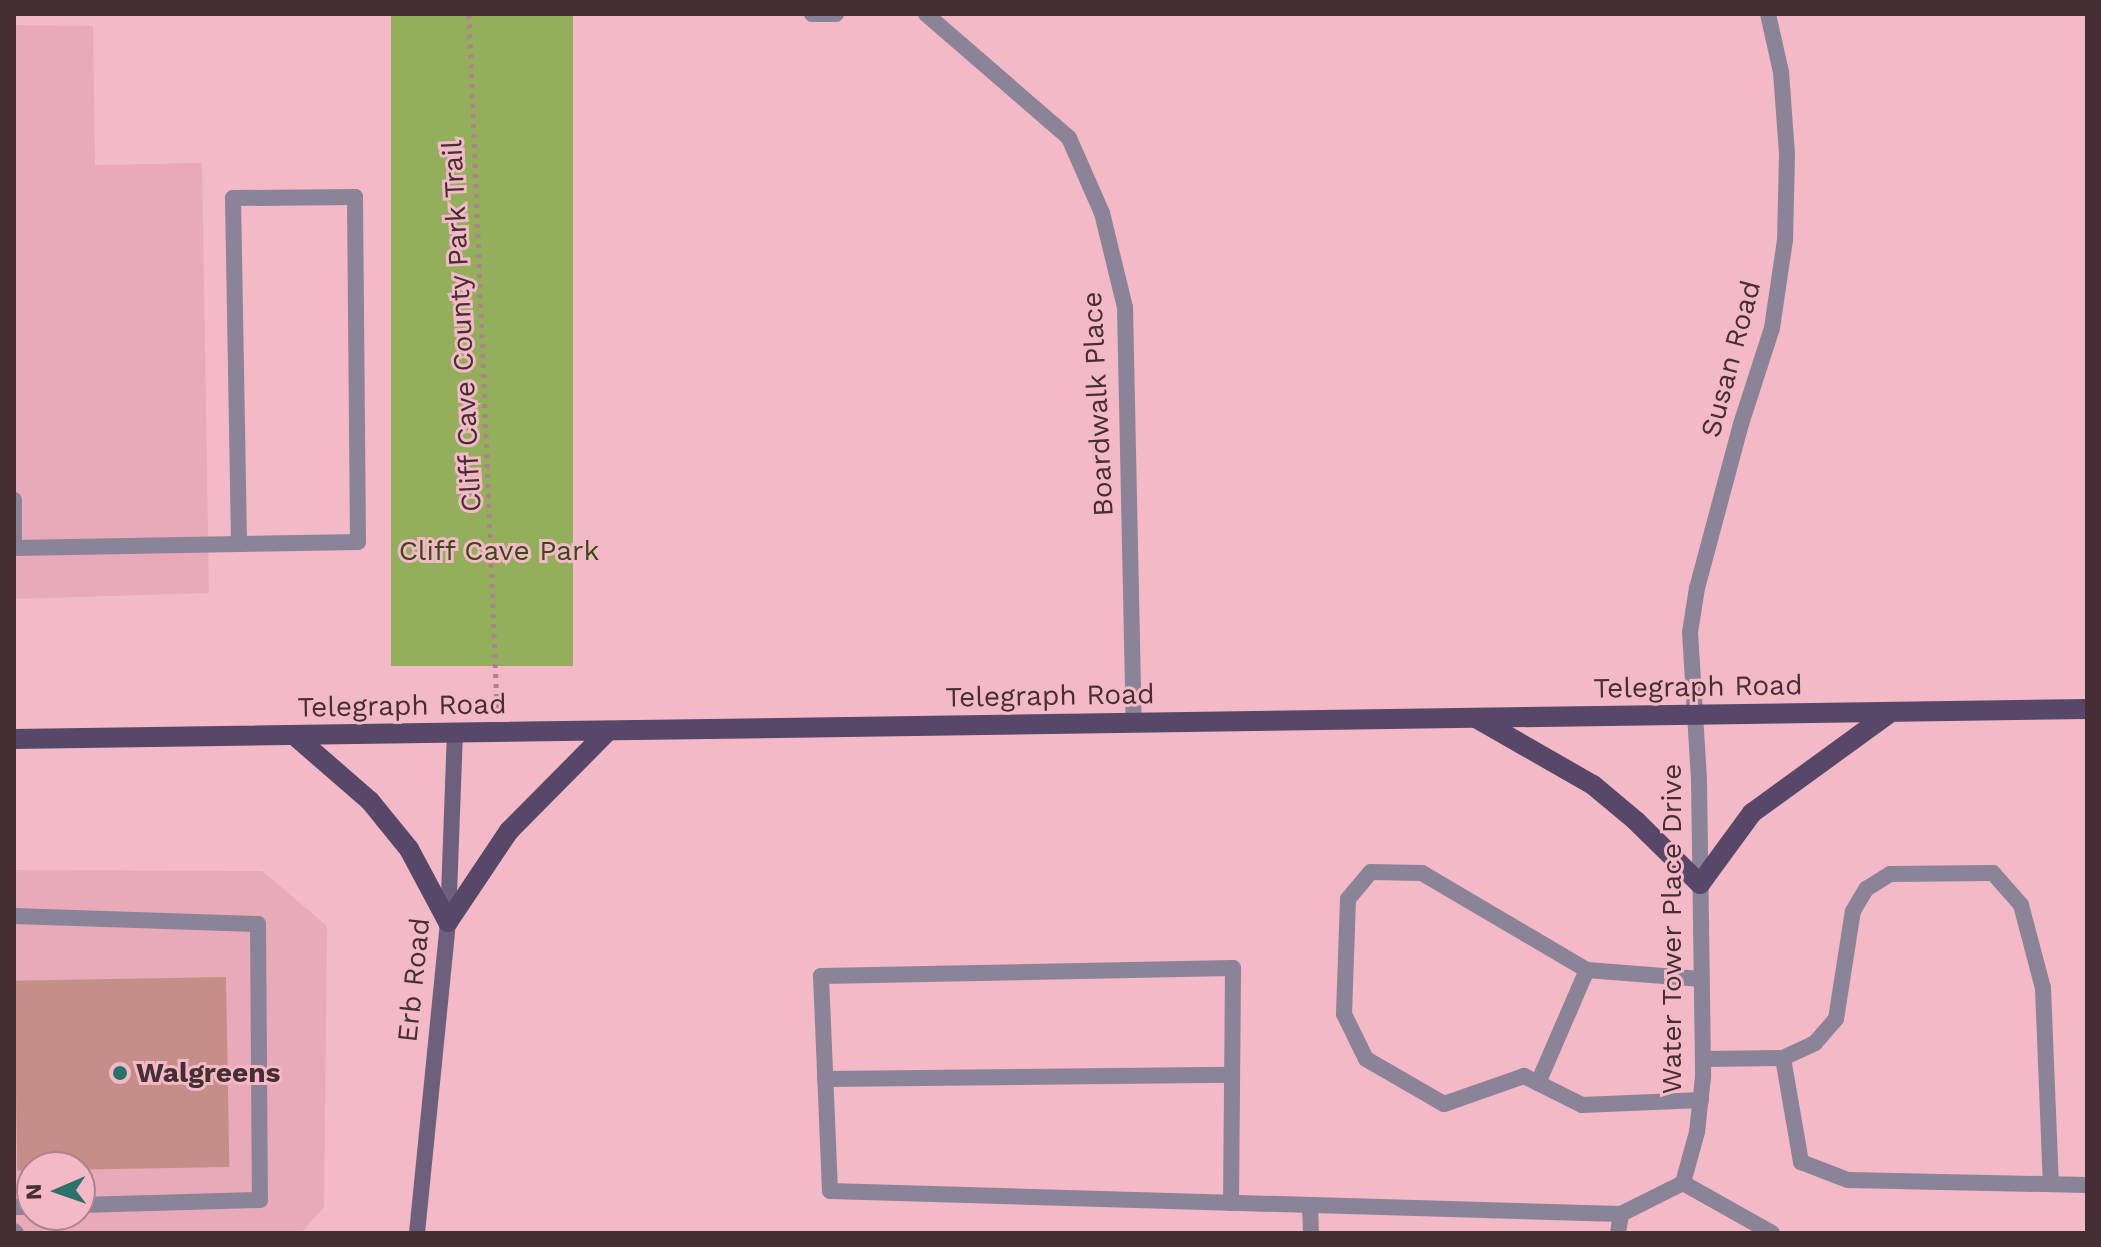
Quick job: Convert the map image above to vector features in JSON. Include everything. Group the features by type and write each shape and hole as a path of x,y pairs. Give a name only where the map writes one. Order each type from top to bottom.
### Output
{"main road":[{"name":"Telegraph Road","path":"16,743 294,735 2087,709"},
{"path":"1476,718 1593,785 1636,821 1700,884 1752,813 1891,712"},
{"path":"294,735 370,801 409,849 448,922 509,831 608,731"}],"street":[{"path":"812,14 836,14"},
{"name":"Boardwalk Place","path":"926,14 1069,138 1102,213 1125,307 1134,722"},
{"name":"Susan Road","path":"1695,714 1690,632 1697,588 1772,328 1785,240 1787,154 1781,72 1768,14"},
{"path":"14,500 15,548 358,542 355,197 233,198 239,544"},
{"name":"Water Tower Place Drive","path":"1683,1183 1697,1132 1703,1059 1695,714"},
{"name":"Erb Road","path":"417,1233 448,922 455,733"},
{"path":"1701,1100 1582,1105 1524,1076 1444,1104 1366,1059 1344,1014 1348,899 1371,872 1422,873 1587,970 1702,979"},
{"path":"1703,1059 1783,1058 1815,1043 1836,1019 1853,911 1866,889 1890,874 1993,873 2021,905 2043,988 2051,1184"},
{"path":"14,916 258,924 260,1200 96,1205"},
{"path":"1231,1203 1233,968 821,976 830,1191 1231,1203 1621,1214 1683,1183 1772,1233"},
{"path":"1538,1083 1587,970"},
{"path":"1783,1058 1801,1162 1848,1180 2087,1185"},
{"path":"825,1079 1232,1075"},
{"path":"1310,1205 1311,1233"},
{"path":"1618,1233 1621,1214"}],"path":[{"name":"Cliff Cave County Park Trail","path":"469,14 496,623 497,733"}],"shaded area":[{"path":"14,25 93,26 95,165 202,163 209,593 14,599"},
{"path":"14,870 262,871 327,926 324,1207 301,1233 14,1233"}],"green space":[{"name":"Cliff Cave Park","path":"391,14 573,14 573,666 391,666"}],"building":[{"name":"Walgreens","path":"226,977 229,1167 96,1169 96,1151 17,1151 14,981"}],"place":[{"name":"Walgreens","path":"120,1073"}]}
